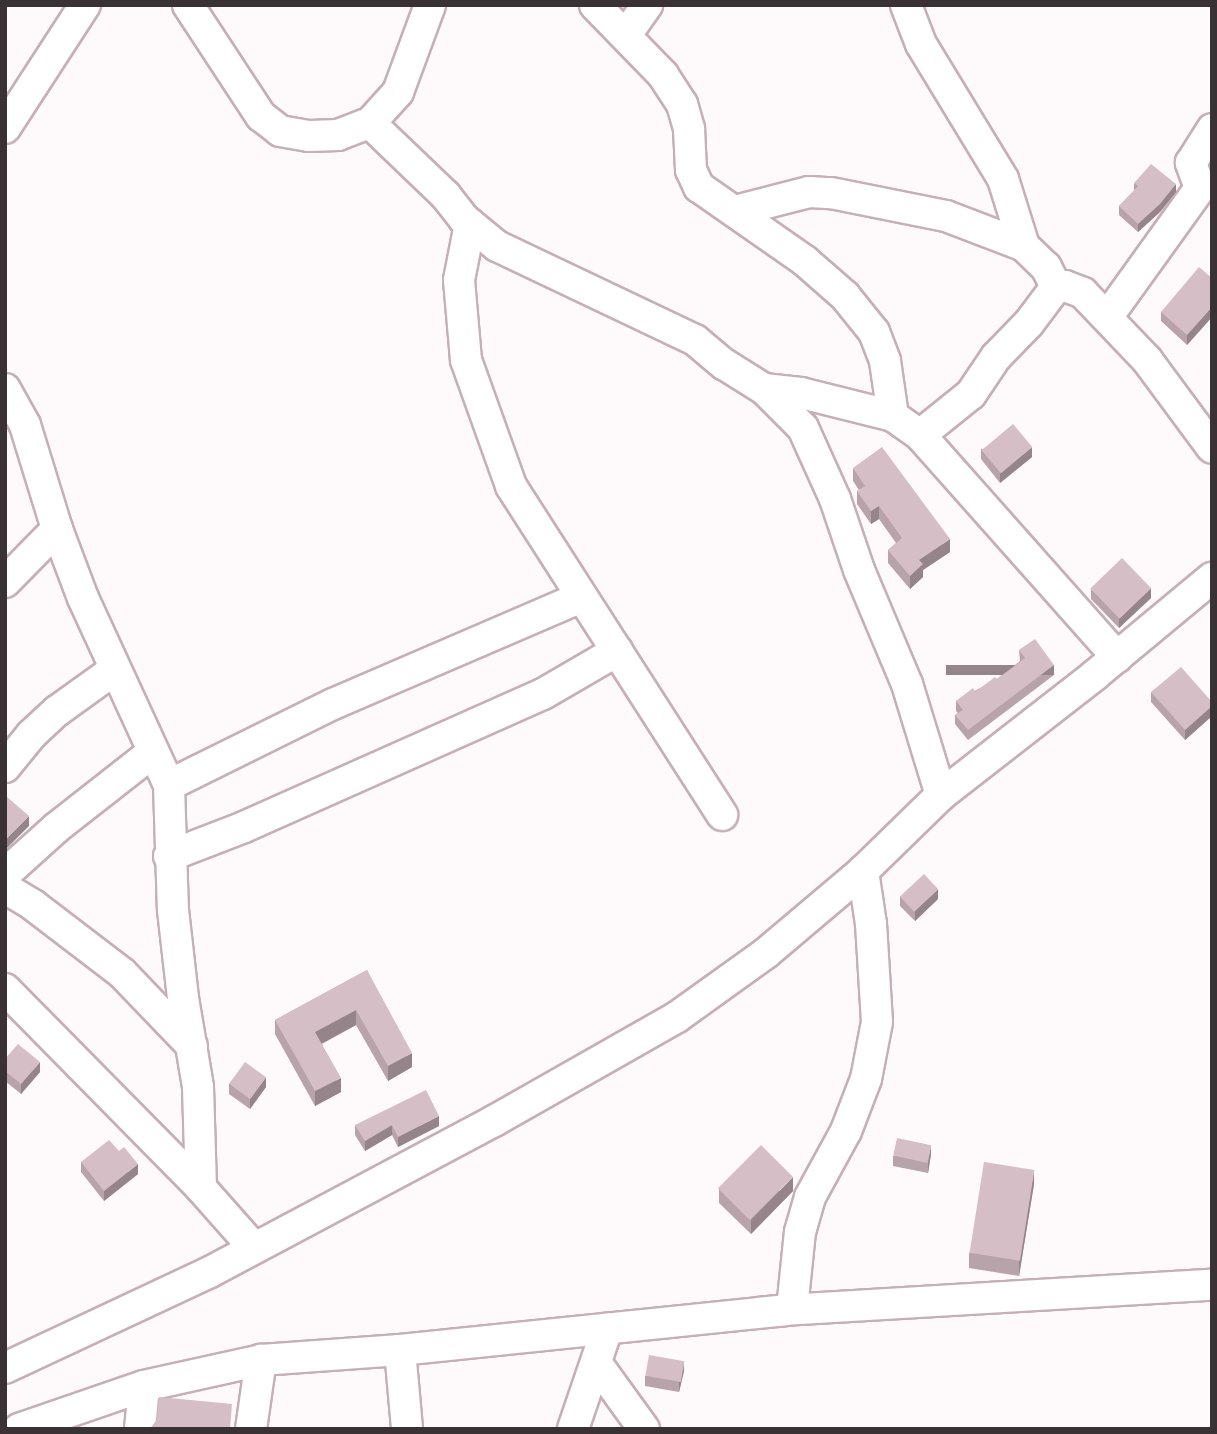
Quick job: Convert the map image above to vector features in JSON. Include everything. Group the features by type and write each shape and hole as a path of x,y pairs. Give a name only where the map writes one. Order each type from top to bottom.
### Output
{"street":[{"path":"5,128 85,5"},
{"path":"188,5 203,23 250,102 271,125 280,131 309,136 338,135 370,123 398,92 430,5"},
{"path":"595,5 663,75 682,104 689,129 693,181 805,261 845,296 874,332 886,361 893,416"},
{"path":"626,35 647,5"},
{"path":"906,5 921,44 1003,179 1024,246"},
{"path":"370,123 446,196 470,224 497,246 695,340 724,364 764,389 803,428 835,499 864,582 907,684 941,794"},
{"path":"1108,316 1200,188 1191,163 1212,130"},
{"path":"735,211 808,192 831,193 946,216 1024,246 1046,267 1056,287"},
{"path":"470,224 459,279 466,360 511,486 722,815"},
{"path":"920,435 971,394 996,357 1029,323 1056,287 1065,286 1083,293 1108,316 1147,360 1212,448"},
{"path":"5,389 25,425 58,529 114,670 169,785 169,856 176,950 198,1087 201,1188"},
{"path":"764,389 801,393 893,416 920,435 1116,657"},
{"path":"5,582 58,529"},
{"path":"5,1368 254,1248 494,1121 677,1017 766,953 863,871 941,794 1212,578"},
{"path":"169,785 332,704 581,597"},
{"path":"169,856 244,827 543,694 617,651"},
{"path":"6,764 57,711 114,670"},
{"path":"5,874 56,828 153,752"},
{"path":"792,1309 799,1242 810,1197 846,1131 866,1079 877,1022 871,924 863,871"},
{"path":"5,888 33,905 122,973 192,1047"},
{"path":"5,989 201,1188 254,1248"},
{"path":"19,1429 144,1386 261,1360 400,1350 792,1309 1212,1285"},
{"path":"573,1429 607,1329"},
{"path":"400,1350 407,1429"},
{"path":"251,1429 261,1360"},
{"path":"597,1364 644,1429"},
{"path":"140,1429 144,1386"}],"building":[{"path":"1151,164 1176,184 1160,204 1138,224 1119,206 1138,186 1134,183"},
{"path":"1199,267 1212,278 1212,307 1187,335 1161,312"},
{"path":"1013,424 1032,447 1001,473 982,450"},
{"path":"882,447 950,539 919,560 923,564 910,576 888,550 902,538 879,506 871,511 857,491 865,486 853,468"},
{"path":"1122,558 1151,588 1120,619 1090,589"},
{"path":"1035,639 1054,665 968,730 955,715 963,710 956,701 973,688 975,692 995,677 997,679 1025,658 1019,650"},
{"path":"1181,667 1212,702 1212,706 1185,730 1151,692"},
{"path":"7,797 29,816 5,840 5,800"},
{"path":"924,874 938,889 914,912 900,897"},
{"path":"367,970 412,1053 388,1066 356,1010 315,1032 341,1078 315,1091 275,1020"},
{"path":"18,1044 40,1062 21,1084 5,1071 5,1059"},
{"path":"245,1062 266,1077 250,1099 229,1084"},
{"path":"426,1090 439,1116 398,1137 392,1125 365,1141 355,1125"},
{"path":"897,1138 931,1145 927,1163 893,1156"},
{"path":"109,1140 119,1151 124,1147 138,1164 104,1191 81,1162"},
{"path":"761,1145 793,1177 750,1220 718,1188"},
{"path":"984,1162 1034,1170 1020,1261 970,1253"},
{"path":"649,1355 684,1361 681,1382 645,1376"},
{"path":"159,1397 232,1404 230,1429 150,1429 157,1419"}]}
